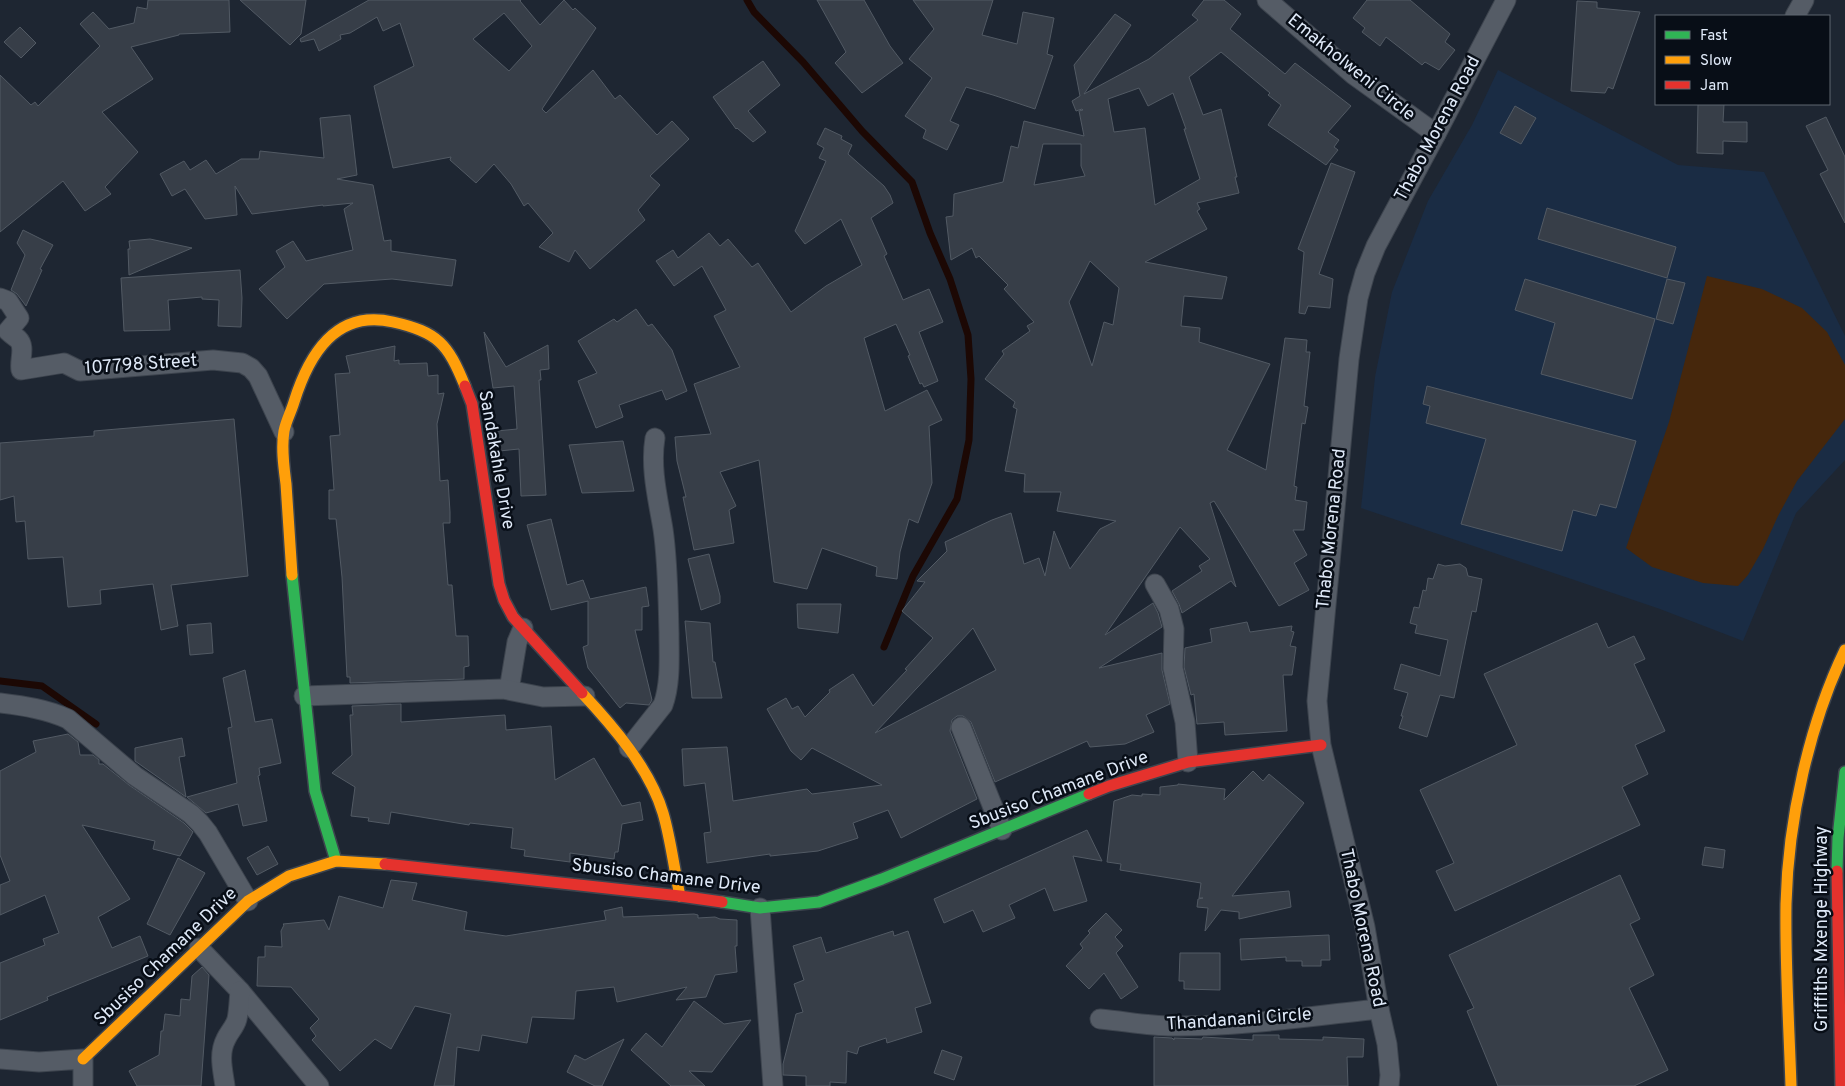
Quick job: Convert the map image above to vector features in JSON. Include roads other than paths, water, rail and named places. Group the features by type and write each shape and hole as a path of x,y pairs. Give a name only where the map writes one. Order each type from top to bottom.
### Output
{"street":[{"name":"Emakholweni Circle","path":"1267,0 1354,75 1436,134"},
{"name":"Thabo Morena Road","path":"1389,1086 1390,1075 1387,1044 1365,927 1321,745 1317,701 1349,360 1358,298 1365,273 1376,246 1506,0"},
{"path":"1796,15 1804,0"},
{"name":"107798 Street","path":"0,298 8,301 19,318 8,331 19,340 23,351 19,362 21,370 64,364 80,370 213,360 242,363 251,368 258,376 284,432"},
{"name":"Sandakahle Drive","path":"336,861 314,791 284,461 284,432 299,385 315,353 331,334 352,322 382,319 413,326 428,332 439,340 456,364 472,404 499,584 504,600 513,617 611,724 629,748 654,790 663,813 680,896"},
{"path":"629,748 663,705 666,697 669,666 668,602 663,533 652,455 655,438"},
{"path":"1156,584 1169,609 1174,629 1173,668 1185,722 1188,762"},
{"path":"509,690 517,642 524,628"},
{"name":"Griffiths Mxenge Highway","path":"1791,1086 1786,903 1793,824 1810,744 1835,671 1845,650"},
{"path":"304,696 503,689 544,698 585,696"},
{"path":"0,703 55,713 68,719 135,776 191,814 208,833 248,901"},
{"path":"961,726 1002,830"},
{"name":"Sbusiso Chamane Drive","path":"83,1059 248,901 289,876 336,861 402,865 680,896 760,908 819,902 882,879 1109,786 1188,762 1321,745"},
{"name":"Griffiths Mxenge Highway","path":"1841,1086 1836,882 1838,838 1845,772"},
{"path":"1836,882 1845,848"},
{"path":"760,908 773,1086"},
{"path":"199,948 240,992 319,1086"},
{"path":"225,1086 222,1049 237,1019 240,992"},
{"name":"Thandanani Circle","path":"1100,1019 1170,1026 1190,1026 1229,1024 1379,1009"},
{"path":"0,1059 39,1062 83,1059 83,1086"}],"waterway":[{"path":"747,0 754,12 803,62 862,131 912,182 930,233 950,279 968,335 971,379 969,440 957,499 913,576 884,647"},
{"path":"0,681 42,686 96,724"}]}
